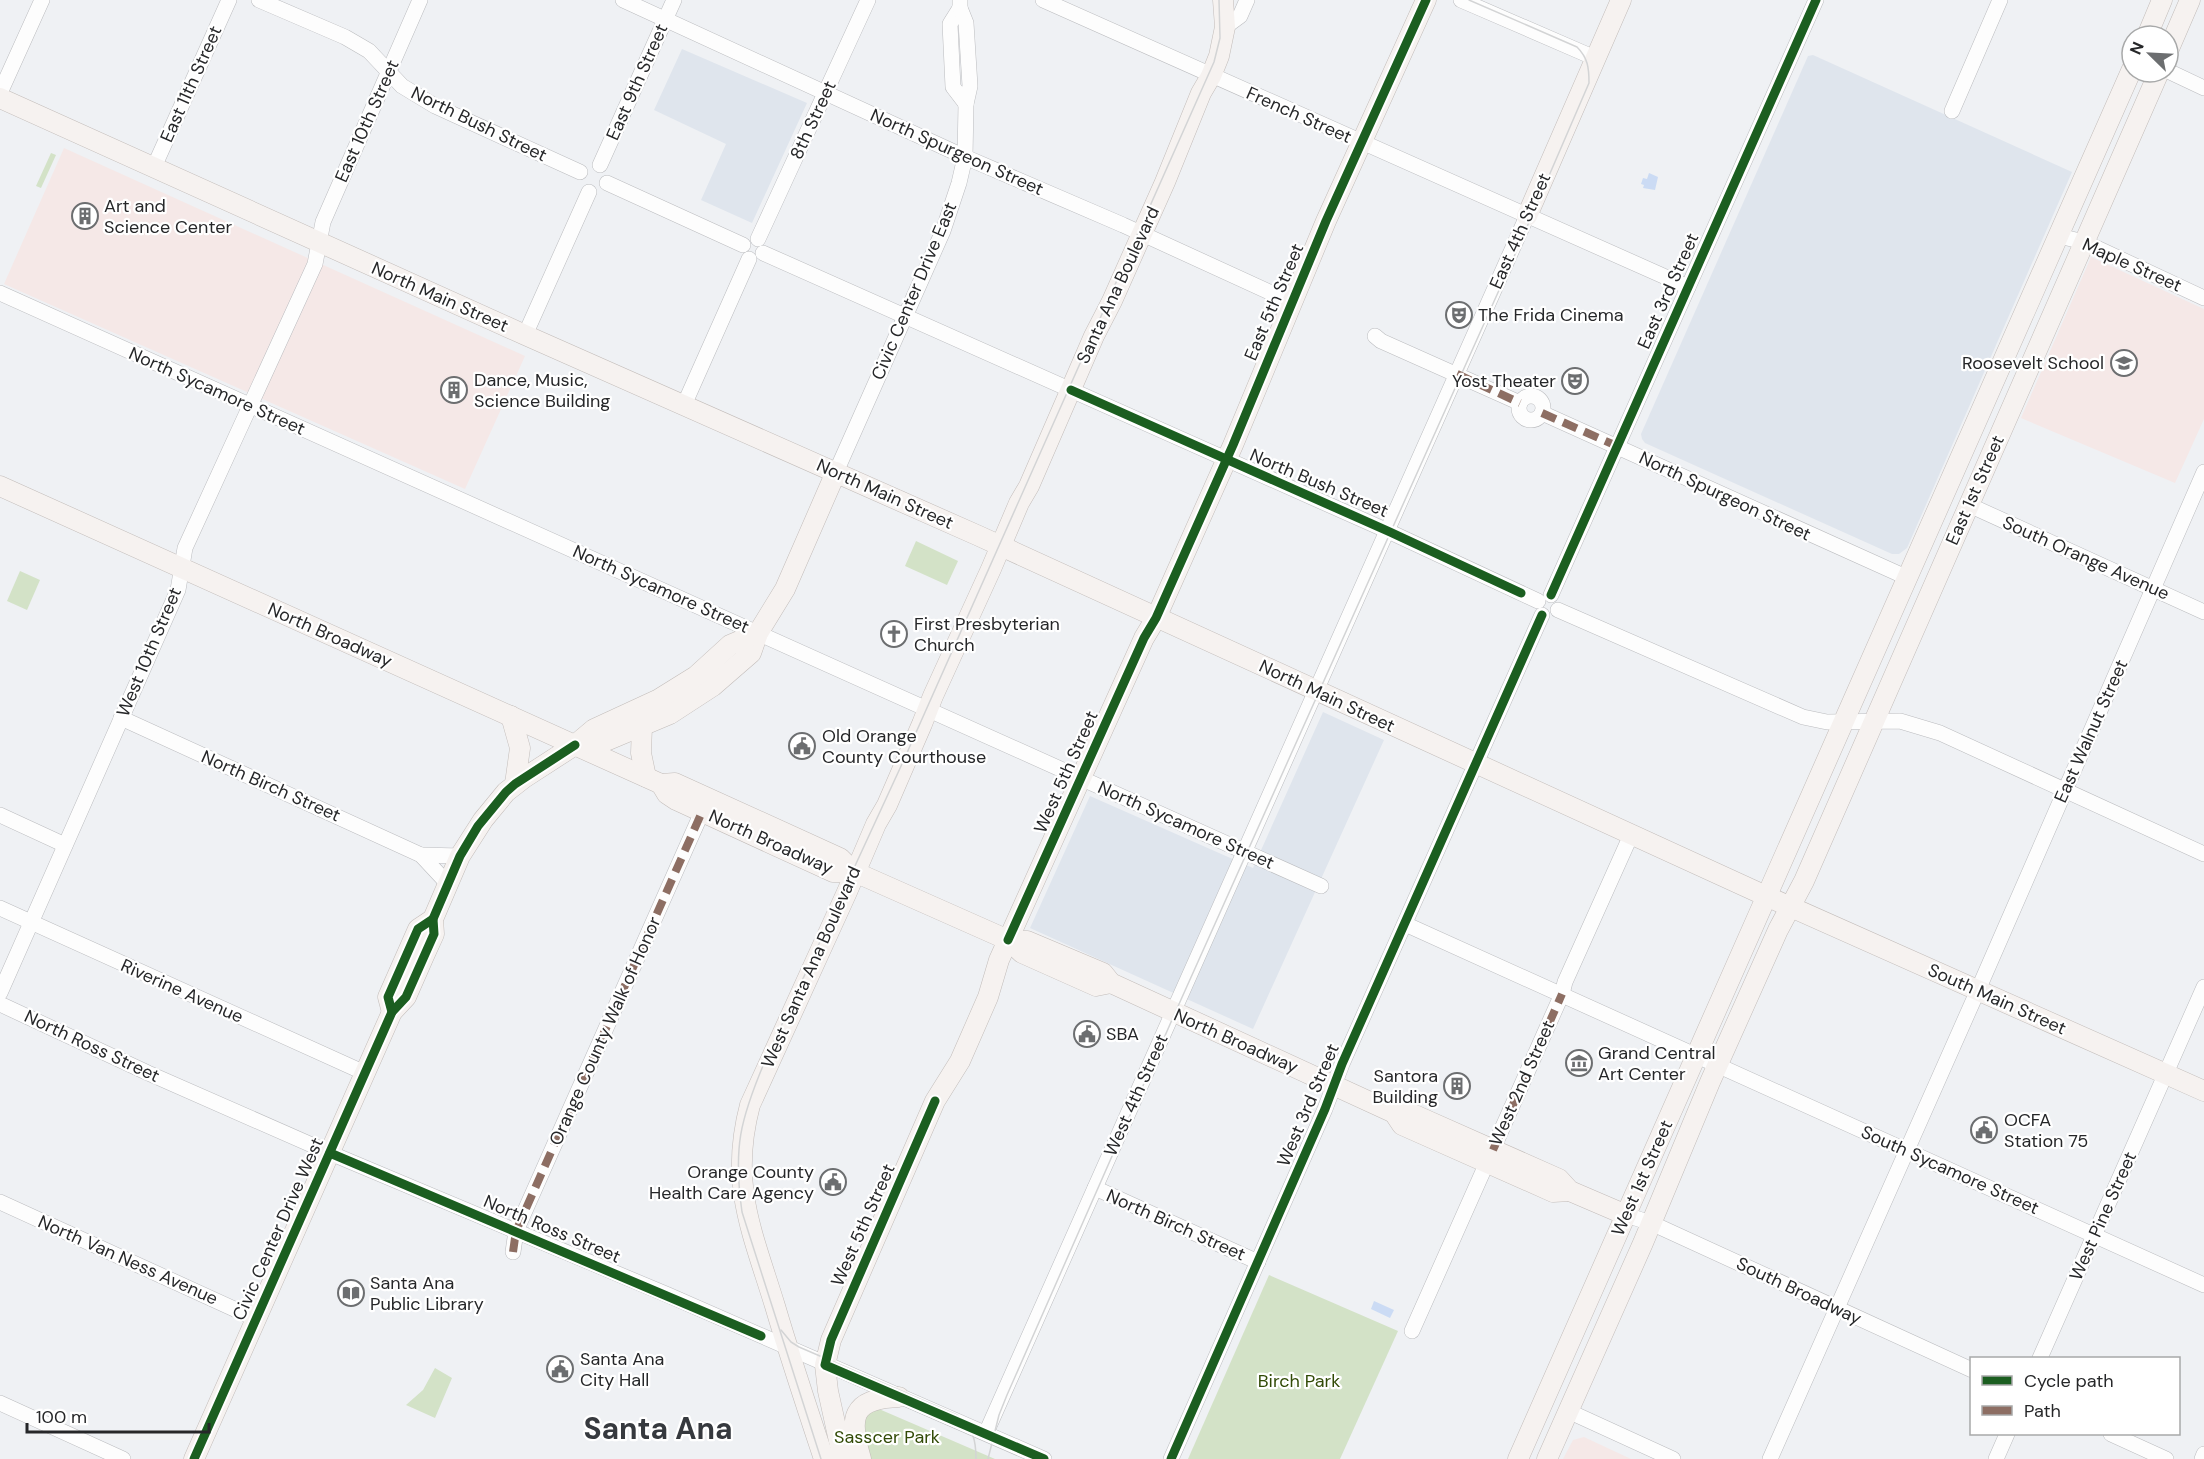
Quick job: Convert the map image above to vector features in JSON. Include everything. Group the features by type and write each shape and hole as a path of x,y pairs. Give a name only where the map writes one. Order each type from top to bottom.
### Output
{"main road":[{"name":"Santa Ana Boulevard","path":"1024,494 1165,182 1201,93 1211,76 1219,56 1225,27 1223,0"},
{"name":"East 5th Street","path":"1156,618 1226,460 1291,302 1426,0"},
{"name":"East 4th Street","path":"1527,216 1621,0"},
{"path":"2152,24 2162,0"},
{"path":"2180,24 2190,0"},
{"name":"East 1st Street","path":"1766,897 2125,84"},
{"name":"East 1st Street","path":"1790,907 1807,873 2154,84"},
{"name":"North Main Street","path":"0,98 318,243 1001,546 1766,897"},
{"name":"Civic Center Drive West","path":"575,745 608,740 670,714 713,686 751,653 759,633 784,589 836,472"},
{"name":"North Broadway","path":"0,486 653,781 667,794 702,812 833,872 855,873 1008,940 1027,942 1103,973 1111,983 1172,1012 1394,1113 1408,1112 1490,1156 1559,1179 1570,1191 1626,1215"},
{"name":"West Santa Ana Boulevard","path":"824,1459 787,1347 744,1203 741,1173 744,1128 750,1105 763,1074 1024,494"},
{"name":"West 5th Street","path":"825,1365 831,1340 935,1101 960,1061 988,997 999,960 1080,778 1144,639 1156,618"},
{"name":"Civic Center Drive West","path":"194,1459 365,1073 390,1004 406,997 434,934 433,919 460,856 483,820 515,784 575,745 594,729 659,699 696,676 730,645 759,633"},
{"path":"511,716 520,748 515,784"},
{"path":"642,726 641,753 653,781"},
{"name":"North Broadway","path":"653,781 675,783 840,858 855,873"},
{"name":"South Main Street","path":"1766,897 2204,1091"},
{"name":"West 1st Street","path":"1518,1459 1766,897"},
{"name":"West 1st Street","path":"1547,1459 1652,1223 1718,1065 1790,907"},
{"path":"825,1365 832,1419 843,1459"},
{"path":"861,1459 853,1426 858,1412 878,1398 899,1397"}],"street":[{"path":"0,93 42,0"},
{"name":"East 11th Street","path":"154,167 229,0"},
{"name":"North Bush Street","path":"259,0 345,37 369,51 402,86 435,106 580,172"},
{"name":"East 10th Street","path":"318,243 323,222 420,0"},
{"name":"North Spurgeon Street","path":"623,0 964,157 1291,302"},
{"name":"East 9th Street","path":"600,165 674,0"},
{"name":"8th Street","path":"684,405 868,0"},
{"name":"French Street","path":"1043,0 1688,287"},
{"path":"1225,27 1240,16 1247,0"},
{"path":"1461,0 1595,58"},
{"name":"East 3rd Street","path":"1476,764 1544,604 1617,447 1816,0"},
{"path":"1952,111 2000,0"},
{"name":"Civic Center Drive East","path":"836,472 946,222 959,183 964,157 966,104 970,86 966,23 960,4"},
{"path":"2180,77 2204,88"},
{"path":"591,163 600,165 608,175 607,183 597,192 589,192 581,186 580,172 591,163"},
{"name":"North Bush Street","path":"607,183 1226,460 1388,530 1544,604"},
{"path":"525,335 589,192"},
{"name":"East 4th Street","path":"1315,691 1527,216"},
{"name":"Maple Street","path":"2059,236 2084,242 2204,297"},
{"name":"West 10th Street","path":"0,993 178,590 185,548 313,267 318,243"},
{"name":"North Sycamore Street","path":"0,293 1321,886"},
{"name":"North Spurgeon Street","path":"1375,336 1381,341 1520,403 1526,397 1535,396 1542,402 1542,413 1908,578"},
{"name":"East Walnut Street","path":"1770,1459 2204,472"},
{"name":"South Orange Avenue","path":"1969,505 2204,612"},
{"path":"1544,604 1549,616 1558,610 1803,717 1827,722 1900,721 1940,733 2204,854"},
{"name":"West 4th Street","path":"986,1434 1315,691"},
{"name":"North Birch Street","path":"121,718 421,855 448,884"},
{"name":"West 3rd Street","path":"1171,1459 1476,764"},
{"name":"Orange County Walk of Honor","path":"513,1252 516,1231 702,812"},
{"path":"0,814 65,844"},
{"name":"West 2nd Street","path":"1412,1331 1630,835"},
{"name":"North Birch Street","path":"421,855 460,856"},
{"name":"Riverine Avenue","path":"0,908 365,1073"},
{"path":"1404,924 1696,1055"},
{"name":"West Pine Street","path":"2041,1357 2204,987"},
{"name":"North Ross Street","path":"0,1004 148,1073 330,1153 1044,1459"},
{"name":"South Sycamore Street","path":"1696,1055 2204,1285"},
{"name":"North Birch Street","path":"1095,1188 1258,1262"},
{"name":"North Van Ness Avenue","path":"0,1202 256,1318"},
{"name":"South Broadway","path":"1626,1215 1652,1223 1970,1370"},
{"path":"0,1403 123,1459"},
{"path":"1568,1411 1672,1459"},
{"path":"1996,1459 2007,1435"},
{"path":"2113,1435 2166,1459"},
{"path":"2202,1459 2204,1454"}],"shaded area":[{"path":"682,49 807,103 752,223 701,200 726,144 654,110"},
{"path":"1813,55 2072,172 1907,548 1899,554 1892,554 1645,443 1641,434 1808,56"},
{"path":"64,148 525,356 465,489 4,284"},
{"name":"Roosevelt School","path":"2091,257 2204,309 2204,419 2175,483 2021,418"},
{"path":"1323,712 1384,740 1253,1029 1030,928 1090,796 1253,868"},
{"path":"1584,1437 1631,1459 1563,1459 1573,1440"}],"green space":[{"path":"51,153 56,155 41,188 36,186"},
{"path":"916,541 958,561 947,585 905,566"},
{"path":"20,571 40,580 27,610 7,601"},
{"name":"Birch Park","path":"1269,1275 1398,1331 1340,1459 1188,1459"},
{"path":"435,1368 452,1378 435,1418 406,1405 423,1390"},
{"name":"Sasscer Park","path":"879,1409 995,1459 870,1459 861,1421 867,1413"}],"water":[{"path":"1649,173 1658,177 1655,190 1643,188 1644,185 1641,184 1643,178 1647,179"},
{"path":"1374,1301 1394,1310 1390,1318 1371,1309"}],"tram line":[{"path":"821,1459 742,1212 738,1170 744,1118 765,1061 902,764 1214,62 1220,38 1219,0"},
{"path":"988,1459 999,1415 1007,1395 1175,1013 1513,259 1589,83 1587,64 1584,55 1577,47 1469,0"},
{"path":"781,1330 791,1342 799,1347 957,1415 967,1424 972,1434 976,1459"}],"marked path":[{"path":"1457,374 1520,403"},
{"path":"1542,413 1617,446"},
{"path":"513,1252 516,1231 702,812"},
{"path":"1493,1150 1562,994"}],"cycle path":[{"path":"1008,940 1233,445 1326,221 1426,0"},
{"path":"1551,595 1816,0"},
{"path":"1071,390 1521,593"},
{"path":"1171,1459 1325,1109 1342,1064 1542,615"},
{"path":"194,1459 392,1012 406,997 434,934 433,919 460,856 478,826 506,792 575,745"},
{"path":"392,1012 388,997 418,929 433,919"},
{"path":"935,1101 831,1340 825,1365 1044,1459"},
{"path":"330,1153 761,1336"}],"place":[{"name":"Art and Science Center","path":"85,216"},
{"name":"The Frida Cinema","path":"1459,315"},
{"name":"Roosevelt School","path":"2124,363"},
{"name":"Yost Theater","path":"1575,381"},
{"name":"Dance, Music, Science Building","path":"454,390"},
{"name":"First Presbyterian Church","path":"894,634"},
{"name":"Old Orange County Courthouse","path":"802,746"},
{"name":"SBA","path":"1087,1034"},
{"name":"Grand Central Art Center","path":"1579,1063"},
{"name":"Santora Building","path":"1457,1086"},
{"name":"OCFA Station 75","path":"1984,1130"},
{"name":"Orange County Health Care Agency","path":"833,1182"},
{"name":"Santa Ana Public Library","path":"351,1293"},
{"name":"Santa Ana City Hall","path":"560,1369"}],"district":[{"name":"Santa Ana","path":"658,1429"}]}
